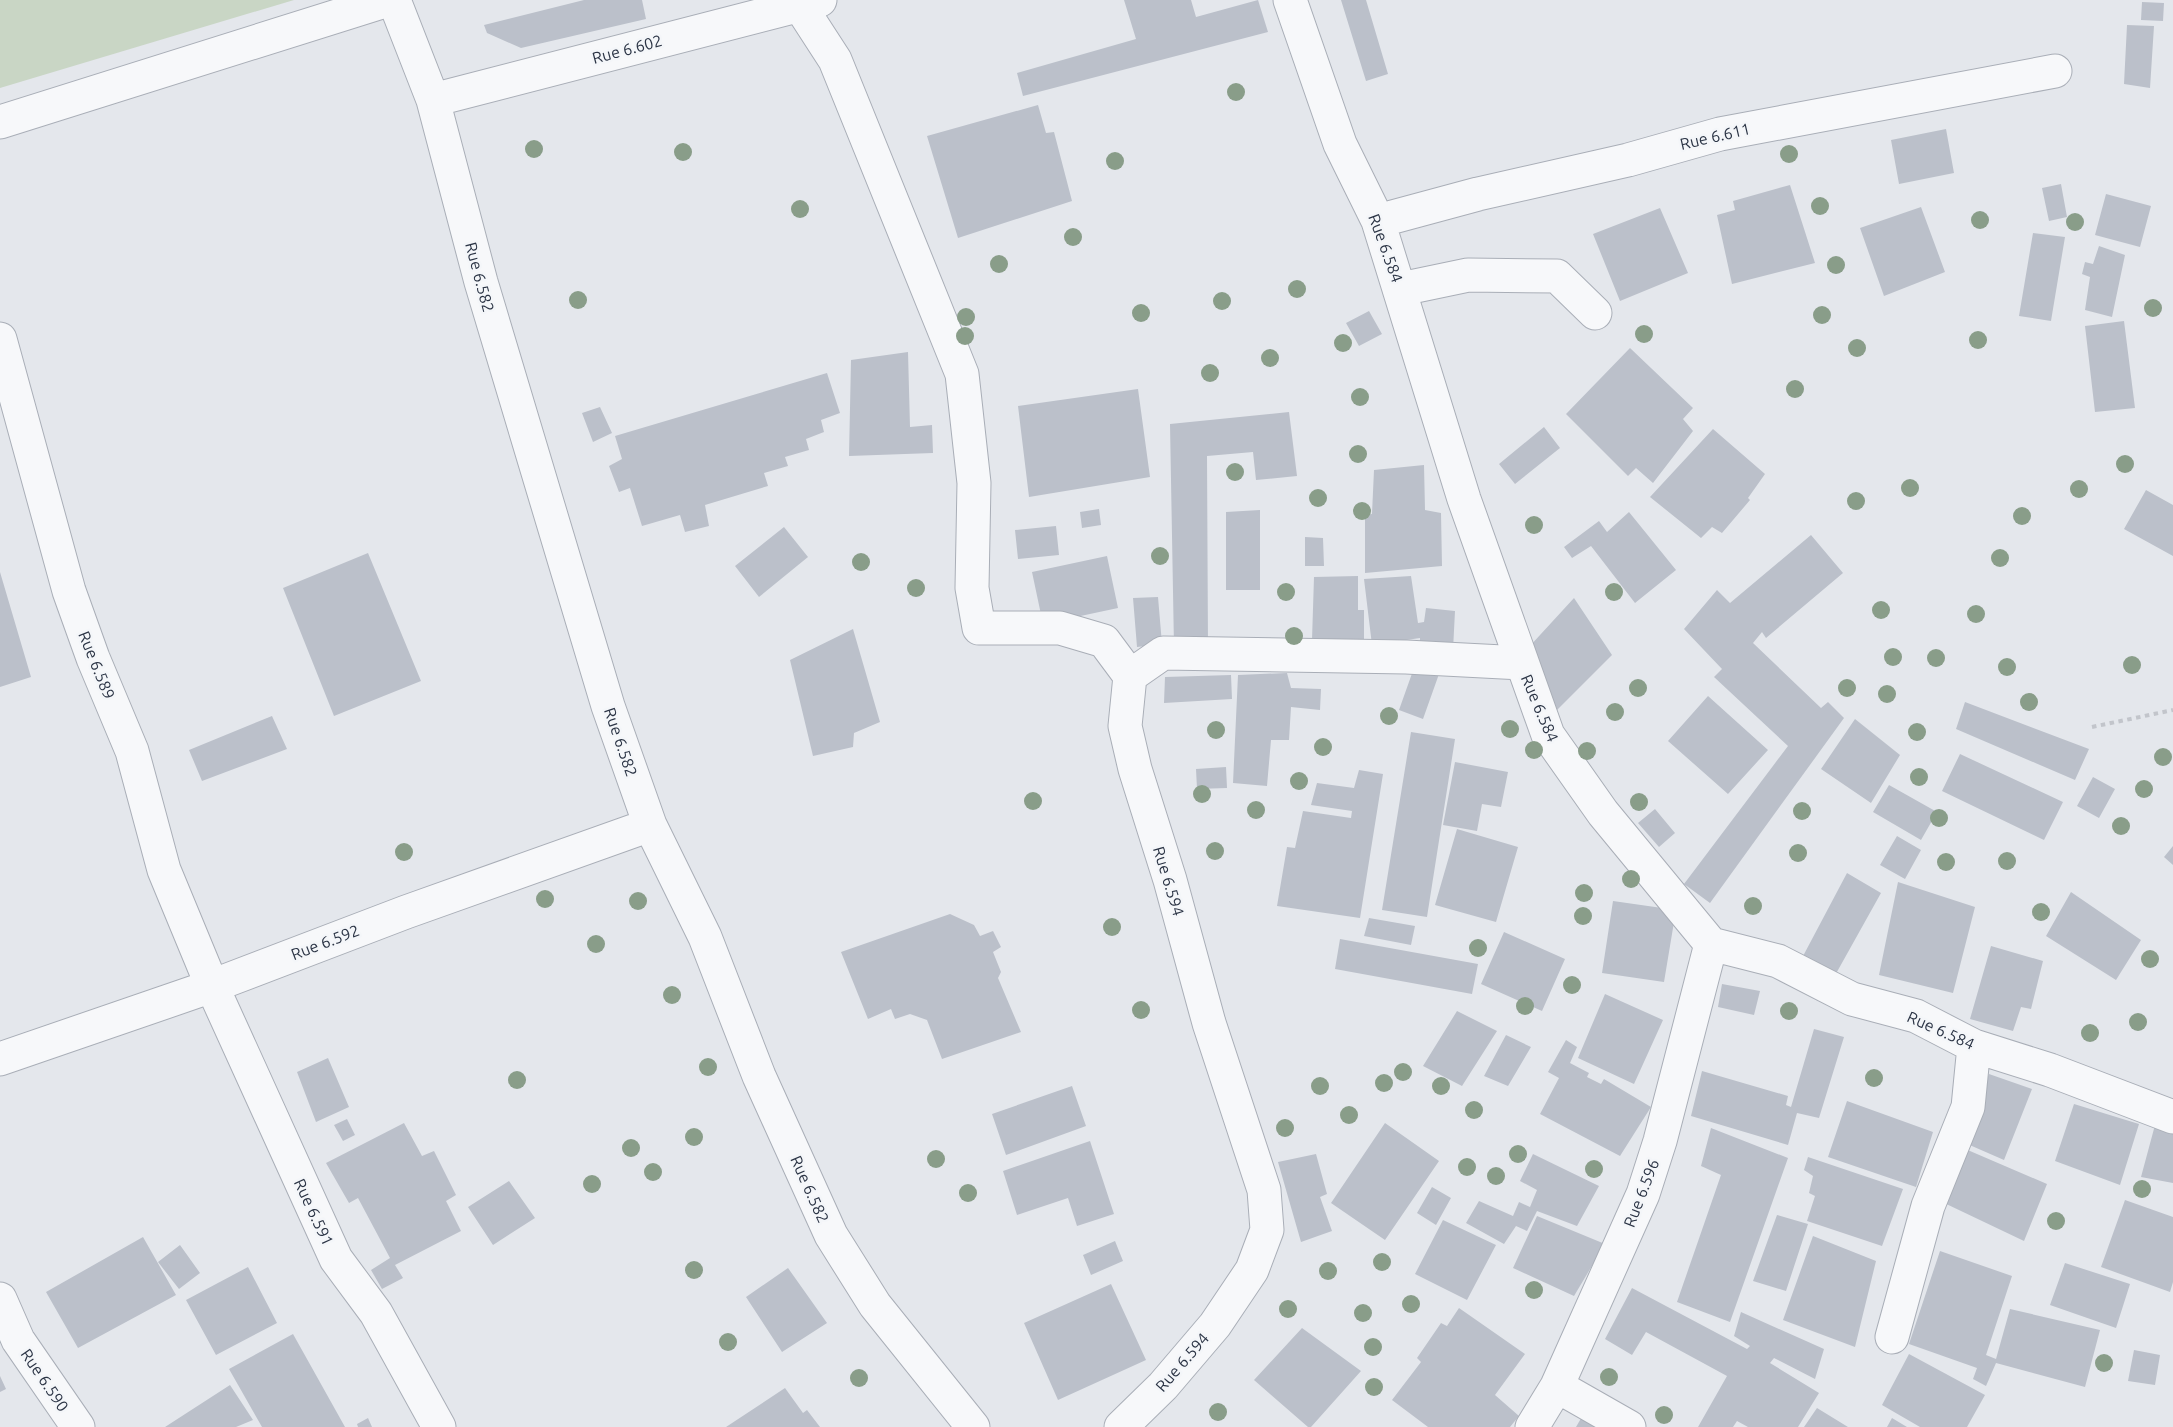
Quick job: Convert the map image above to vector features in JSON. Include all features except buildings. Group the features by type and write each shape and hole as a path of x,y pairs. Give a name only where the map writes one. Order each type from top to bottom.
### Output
{"street":[{"path":"0,122 388,0"},
{"name":"Rue 6.582","path":"394,0 433,100 491,316 608,706 650,825 705,937 759,1076 831,1235 875,1305 973,1427"},
{"name":"Rue 6.584","path":"1290,0 1340,144 1378,221 1401,288 1464,499 1548,735 1603,813 1710,944 1778,960 1852,999 1917,1016 1974,1046 2050,1070 2173,1116"},
{"path":"806,2 835,60 962,374 974,483 972,588 979,628 1060,628 1104,641 1130,676 1163,653 1406,657 1522,663"},
{"name":"Rue 6.602","path":"433,100 806,2"},
{"name":"Rue 6.611","path":"1378,221 1478,194 1628,160 1720,134 2055,71"},
{"path":"1401,288 1468,275 1557,276 1595,313"},
{"name":"Rue 6.589","path":"0,339 69,591 93,658 132,751 164,870 212,986"},
{"name":"Rue 6.594","path":"1121,1427 1163,1386 1215,1325 1252,1270 1267,1230 1264,1190 1209,1023 1170,880 1135,769 1125,726 1130,676"},
{"name":"Rue 6.592","path":"0,1059 212,986 406,912 650,825"},
{"name":"Rue 6.596","path":"1532,1427 1557,1386 1643,1194 1660,1141 1710,944"},
{"name":"Rue 6.591","path":"212,986 336,1259 376,1313 439,1427"},
{"path":"1892,1337 1928,1206 1968,1107 1974,1046"},
{"name":"Rue 6.590","path":"0,1299 18,1340 78,1427"},
{"path":"1557,1386 1629,1427"}],"path":[{"path":"2092,727 2173,710"}],"green space":[{"path":"0,0 294,0 0,88"}]}
